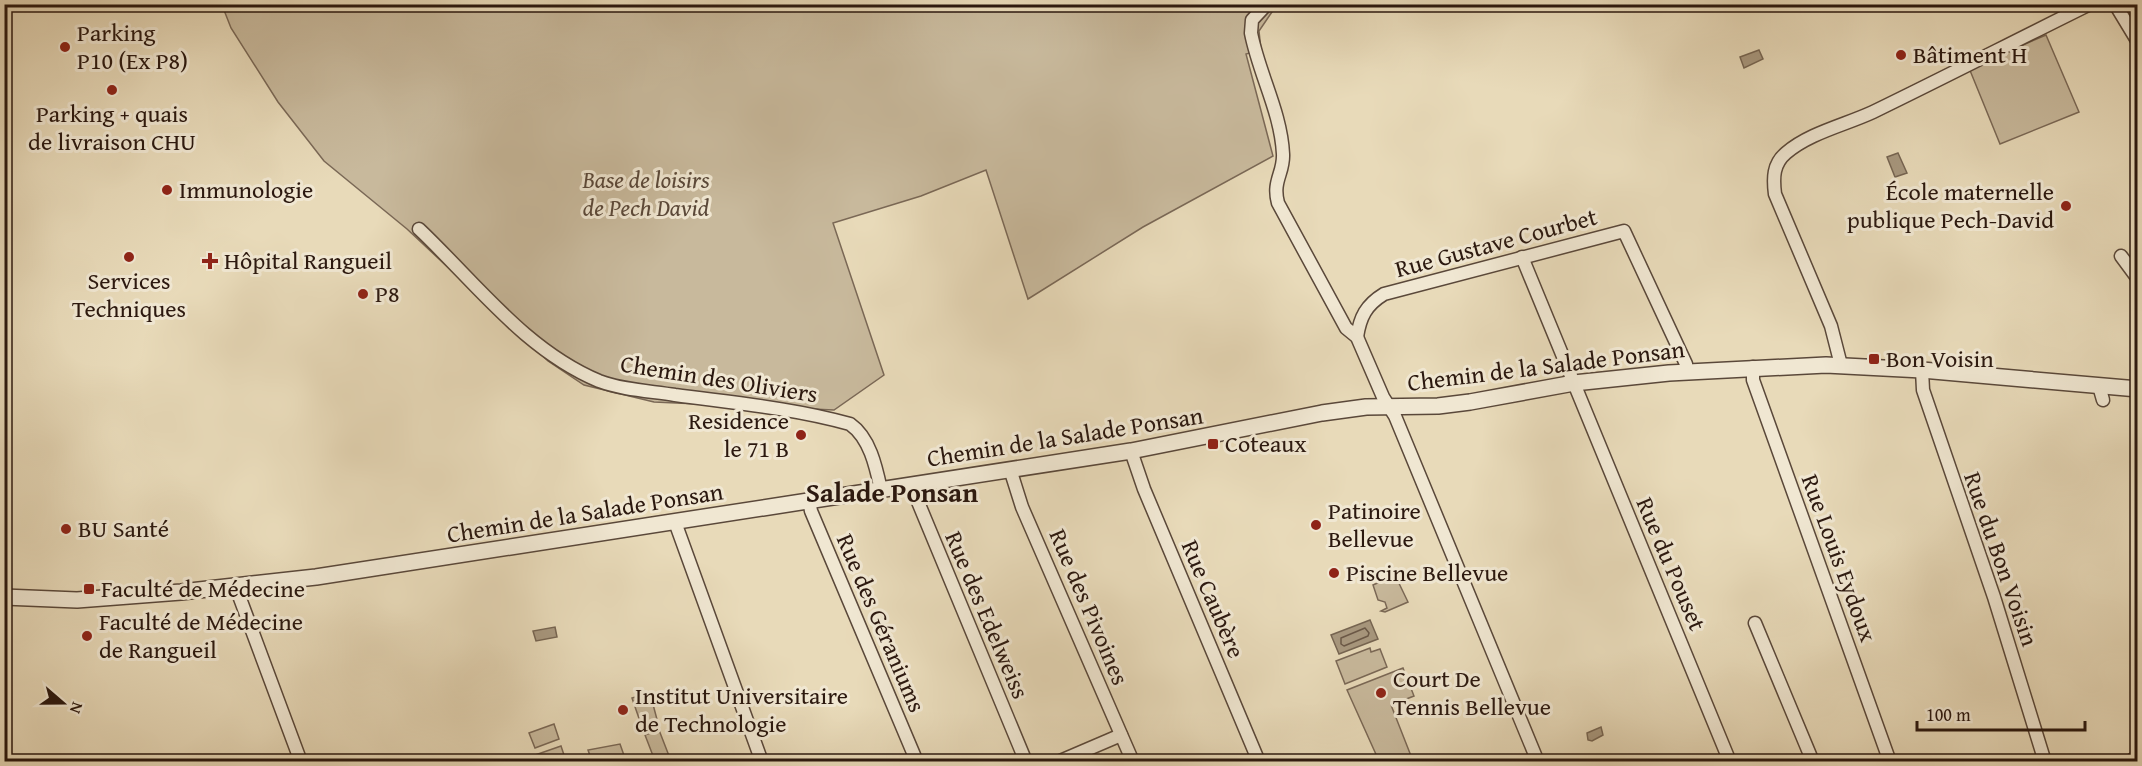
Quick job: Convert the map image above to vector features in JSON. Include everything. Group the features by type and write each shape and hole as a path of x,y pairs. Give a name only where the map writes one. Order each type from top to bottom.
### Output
{"street":[{"path":"1267,4 1252,20 1251,33 1277,117 1283,155 1274,190 1278,203 1346,328 1357,337 1389,406 1538,762"},
{"path":"1841,365 1831,326 1775,194 1773,176 1777,164 1784,154 1796,146 1871,112 2090,4"},
{"path":"2115,4 2138,42"},
{"name":"Chemin des Oliviers","path":"419,230 512,324 574,368 601,381 628,388 772,408 850,424 858,430 869,448 881,490"},
{"name":"Rue Gustave Courbet","path":"1357,337 1364,311 1372,301 1384,294 1624,231 1686,364 1687,373"},
{"path":"2121,256 2138,279"},
{"name":"Rue du Pouset","path":"1522,257 1730,762"},
{"name":"Chemin de la Salade Ponsan","path":"4,597 77,600 316,577 1131,452 1322,414 1389,406 1470,402 1574,383 1753,368 1841,365 1922,370 2101,393 2138,389"},
{"name":"Rue Louis Eydoux","path":"1753,368 1753,380 1890,762"},
{"name":"Rue du Bon Voisin","path":"1922,370 1926,401 1994,597 2045,762"},
{"name":"Rue Caubère","path":"1131,452 1259,762"},
{"name":"Rue des Pivoines","path":"1010,469 1022,507 1132,762"},
{"name":"Rue des Edelweiss","path":"911,484 1026,762"},
{"name":"Rue des Géraniums","path":"809,500 824,542 917,762"},
{"path":"675,522 762,762"},
{"path":"235,585 301,762"},
{"path":"1755,623 1813,762"},
{"path":"1058,762 1121,735"},
{"path":"2129,762 2138,756"}],"green space":[{"name":"Base de loisirs de Pech David","path":"222,5 1283,5 1274,9 1259,31 1261,50 1246,54 1273,156 1143,227 1028,299 986,170 921,196 833,223 884,375 834,410 654,402 584,385 548,361 407,229 324,161 278,102 231,28"},
{"path":"2046,35 2079,112 2000,144 1969,68"},
{"path":"1395,575 1408,602 1385,612 1381,611 1387,608 1385,602 1378,600 1373,585"},
{"path":"1370,648 1371,652 1380,649 1387,667 1345,684 1336,661"},
{"path":"1403,668 1414,696 1391,705 1413,761 1379,761 1347,690"},
{"path":"650,693 659,727 644,733 632,698"},
{"path":"554,724 559,739 535,748 529,733"},
{"path":"659,730 671,761 655,761 645,735"},
{"path":"620,744 626,761 592,761 588,750"},
{"path":"561,746 566,761 518,761"}],"water":[{"path":"1759,50 1763,59 1744,68 1740,57"},
{"path":"1898,153 1907,173 1895,177 1887,157"},
{"path":"1370,620 1378,639 1339,654 1331,635"},
{"path":"555,627 557,637 536,641 533,631"},
{"path":"1601,727 1603,735 1592,741 1588,740 1587,733"}],"place":[{"name":"Parking P10 (Ex P8)","path":"65,47"},
{"name":"Bâtiment H","path":"1901,55"},
{"name":"Parking + quais de livraison CHU","path":"112,90"},
{"name":"Immunologie","path":"167,190"},
{"name":"École maternelle publique Pech-David","path":"2066,206"},
{"name":"Services Techniques","path":"129,257"},
{"name":"Hôpital Rangueil","path":"210,261"},
{"name":"P8","path":"363,294"},
{"name":"Bon Voisin","path":"1874,359"},
{"name":"Residence le 71 B","path":"801,435"},
{"name":"Coteaux","path":"1213,444"},
{"name":"Patinoire Bellevue","path":"1316,525"},
{"name":"BU Santé","path":"66,529"},
{"name":"Piscine Bellevue","path":"1334,573"},
{"name":"Faculté de Médecine","path":"89,589"},
{"name":"Faculté de Médecine de Rangueil","path":"87,636"},
{"name":"Court De Tennis Bellevue","path":"1381,693"},
{"name":"Institut Universitaire de Technologie","path":"623,710"}],"district":[{"name":"Salade Ponsan","path":"892,493"}]}
